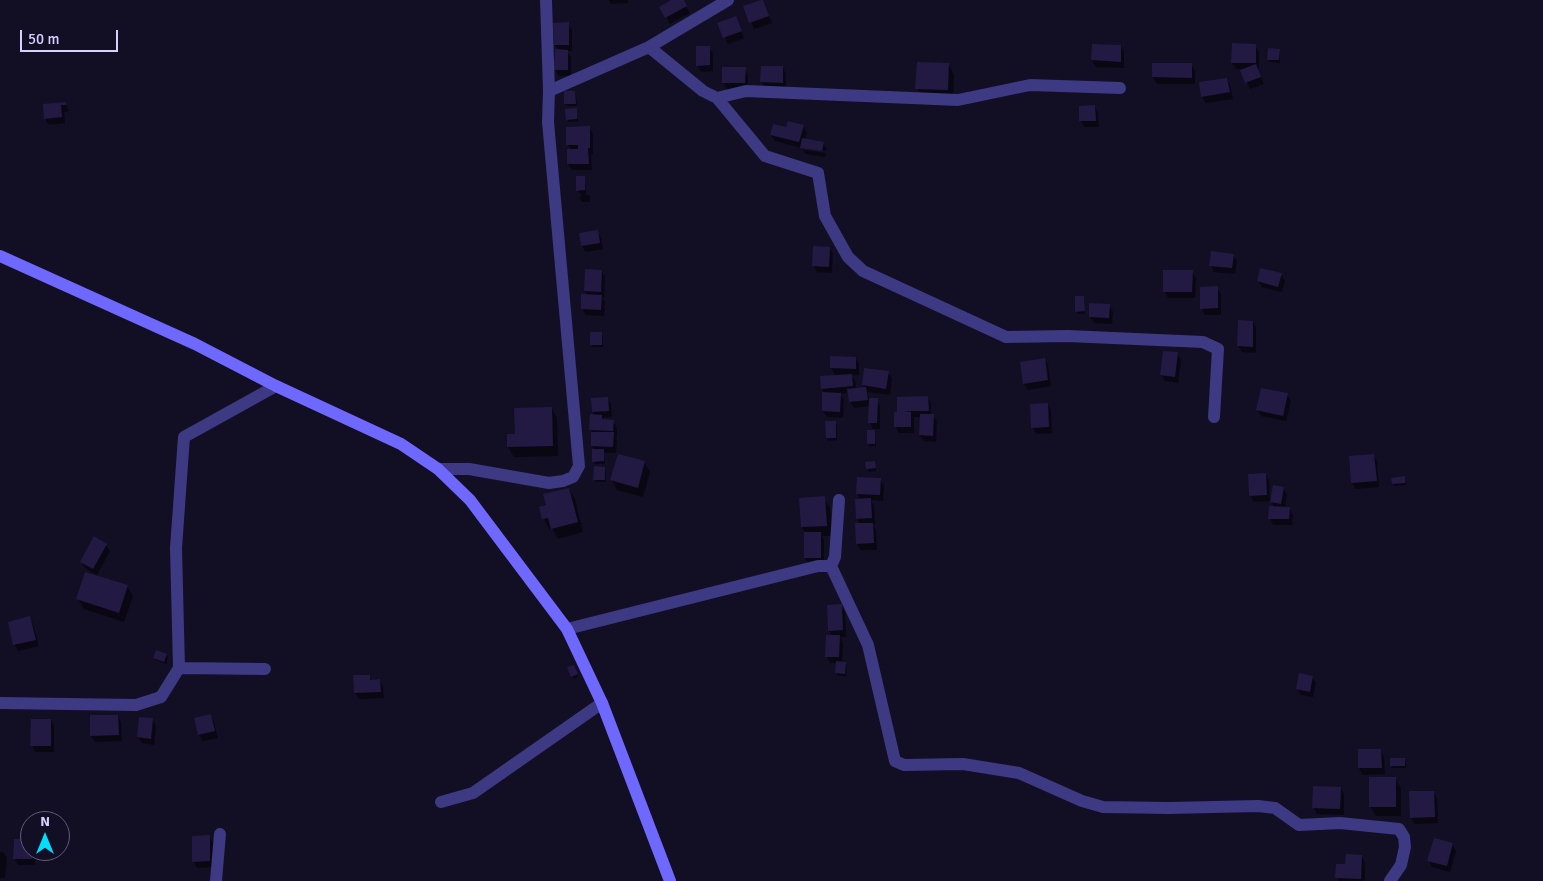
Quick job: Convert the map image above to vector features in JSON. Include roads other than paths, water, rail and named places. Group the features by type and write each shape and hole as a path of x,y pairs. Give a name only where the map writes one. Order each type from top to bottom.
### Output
{"main road":[{"path":"0,256 195,344 276,386 401,444 438,469 470,500 567,629 602,703 670,881"}],"street":[{"path":"438,469 469,469 549,483 572,478 579,466 548,122 546,0"},
{"path":"548,91 649,47 728,0"},
{"path":"649,47 703,91 717,98 765,156 818,173 825,216 848,257 862,271 1006,337 1068,336 1203,342 1218,349 1214,417"},
{"path":"717,98 746,91 958,100 1030,85 1120,88"},
{"path":"0,703 136,705 161,697 179,668 176,548 184,437 276,386"},
{"path":"839,500 835,557 831,566 868,645 896,761 904,766 963,764 1019,773 1082,801 1103,807 1258,806 1275,808 1299,825 1340,823 1399,829 1404,837 1405,847 1401,865 1390,881"},
{"path":"567,629 818,566 831,566"},
{"path":"179,668 265,669"},
{"path":"440,802 473,793 602,703"},
{"path":"216,881 220,834"}]}
